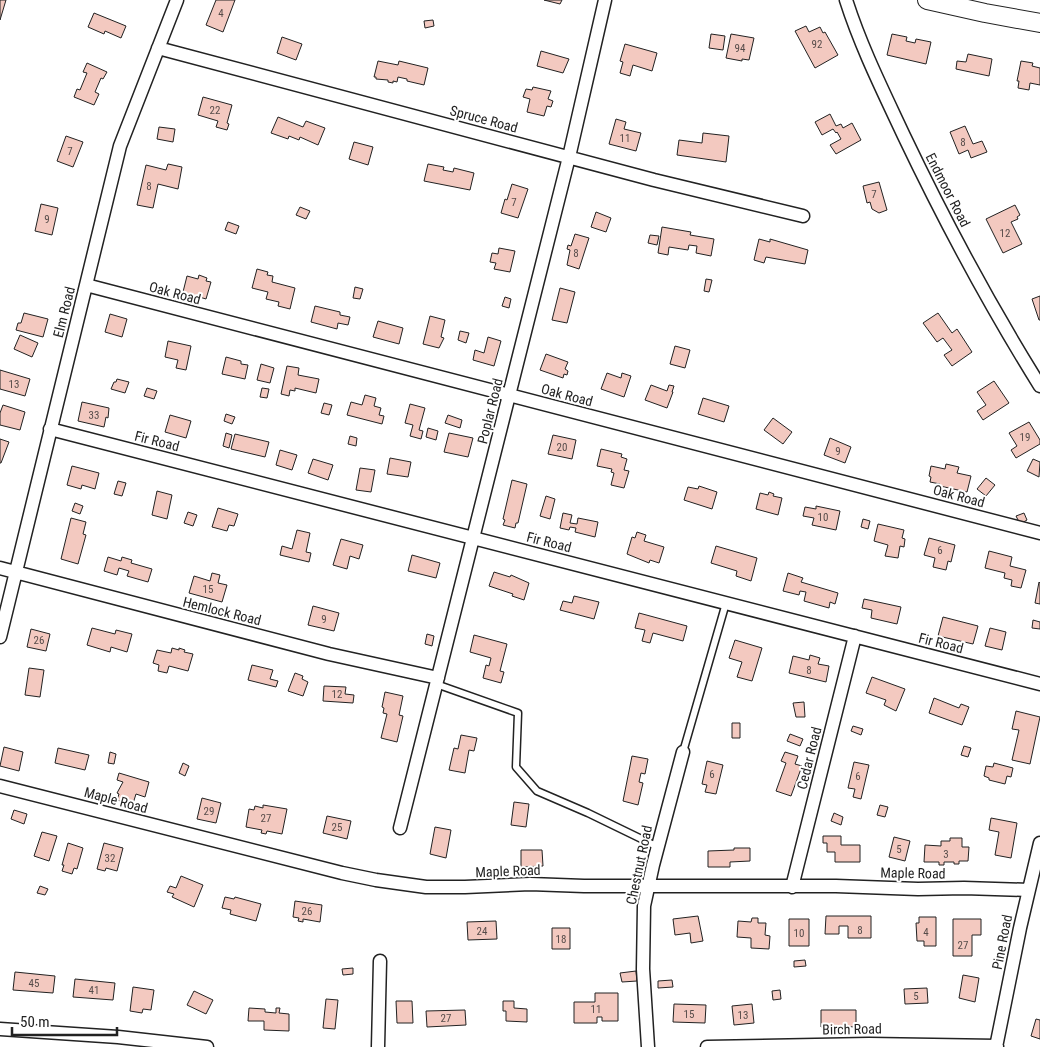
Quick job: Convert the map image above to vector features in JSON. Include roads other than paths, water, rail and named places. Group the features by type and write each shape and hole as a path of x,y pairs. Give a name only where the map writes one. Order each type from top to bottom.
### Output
{"main road":[{"path":"927,0 1040,23"}],"street":[{"name":"Elm Road","path":"0,637 120,146 177,0"},
{"name":"Poplar Road","path":"400,828 569,156 605,0"},
{"name":"Endmoor Road","path":"846,0 866,55 934,198 985,295 1040,386"},
{"name":"Spruce Road","path":"158,48 722,197 803,216"},
{"name":"Oak Road","path":"86,285 1040,533"},
{"name":"Fir Road","path":"50,429 1040,684"},
{"name":"Hemlock Road","path":"0,568 437,681"},
{"name":"Cedar Road","path":"792,886 855,636"},
{"name":"Chestnut Road","path":"648,1047 643,969 644,906 683,752"},
{"name":"Maple Road","path":"0,786 333,871 392,883 426,887 530,884 1029,890"},
{"name":"Pine Road","path":"997,1046 1040,843"},
{"path":"378,1047 380,961"},
{"path":"0,1029 118,1037 207,1047"},
{"name":"Birch Road","path":"707,1047 869,1044 997,1046"}],"lane":[{"path":"683,752 726,603"},
{"path":"437,681 518,712 516,768 537,791 658,846"}]}
